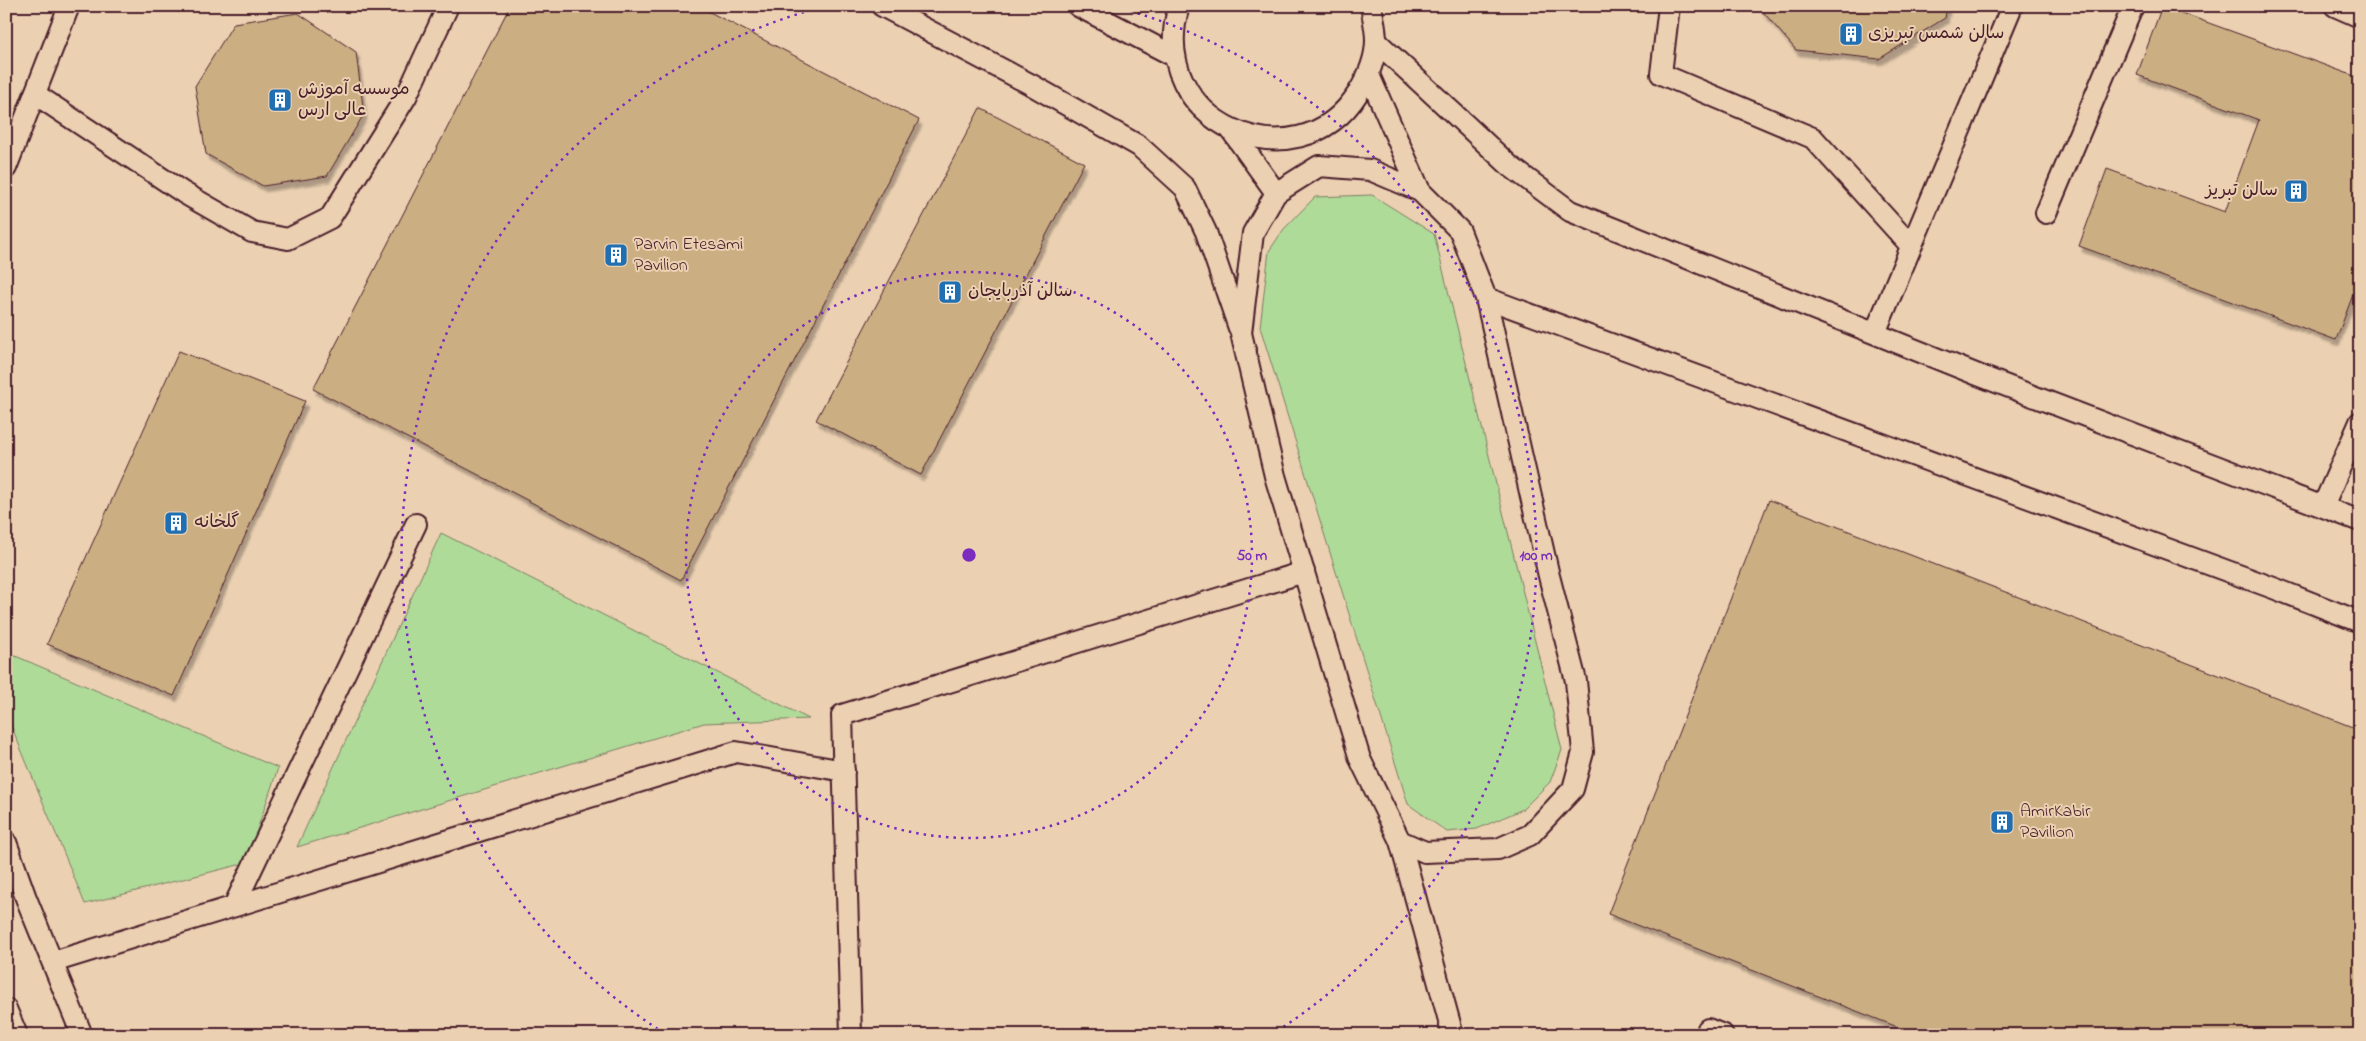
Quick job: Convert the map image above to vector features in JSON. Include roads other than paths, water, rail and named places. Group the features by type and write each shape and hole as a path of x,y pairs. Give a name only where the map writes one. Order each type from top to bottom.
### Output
{"lane":[{"path":"6,168 69,6"},
{"path":"35,94 184,193 243,227 252,232 288,239 330,218 406,97 448,6"},
{"path":"882,6 1030,84 1139,146 1185,188 1206,232 1241,333 1275,476 1360,759 1400,841 1453,1035"},
{"path":"1078,6 1174,56"},
{"path":"1179,6 1173,24 1174,56 1185,86 1204,112 1231,130 1262,139 1294,138 1324,127 1351,105 1369,75 1376,41 1371,6"},
{"path":"1669,6 1662,74 1813,138 1911,246"},
{"path":"1875,333 2012,6"},
{"path":"2046,212 2133,6"},
{"path":"2335,6 2360,17"},
{"path":"1376,41 1510,166 1570,210 1978,375 2360,521"},
{"path":"1369,75 1420,191"},
{"path":"1231,130 1276,193"},
{"path":"1241,333 1253,233 1276,193 1319,166 1370,170 1420,191 1460,230 1486,298 1547,566 1576,681 1583,752 1573,789 1530,835 1498,849 1425,852 1400,841"},
{"path":"1486,298 2266,585 2360,622"},
{"path":"2323,506 2360,422"},
{"path":"234,906 416,524"},
{"path":"851,1035 842,715 1304,572"},
{"path":"52,962 736,752 844,771"},
{"path":"6,842 82,1035"},
{"path":"6,1009 17,1035"},
{"path":"1706,1035 1708,1029 1723,1035"}],"place":[{"name":"سالن شمس تبریزی","path":"1851,34"},
{"name":"موسسه آموزش عالی ارس","path":"280,100"},
{"name":"سالن تبریز","path":"2296,191"},
{"name":"Parvin Etesami Pavilion","path":"616,255"},
{"name":"سالن آذربایجان","path":"950,292"},
{"name":"گلخانه","path":"176,523"},
{"name":"AmirKabir Pavilion","path":"2002,822"}]}
